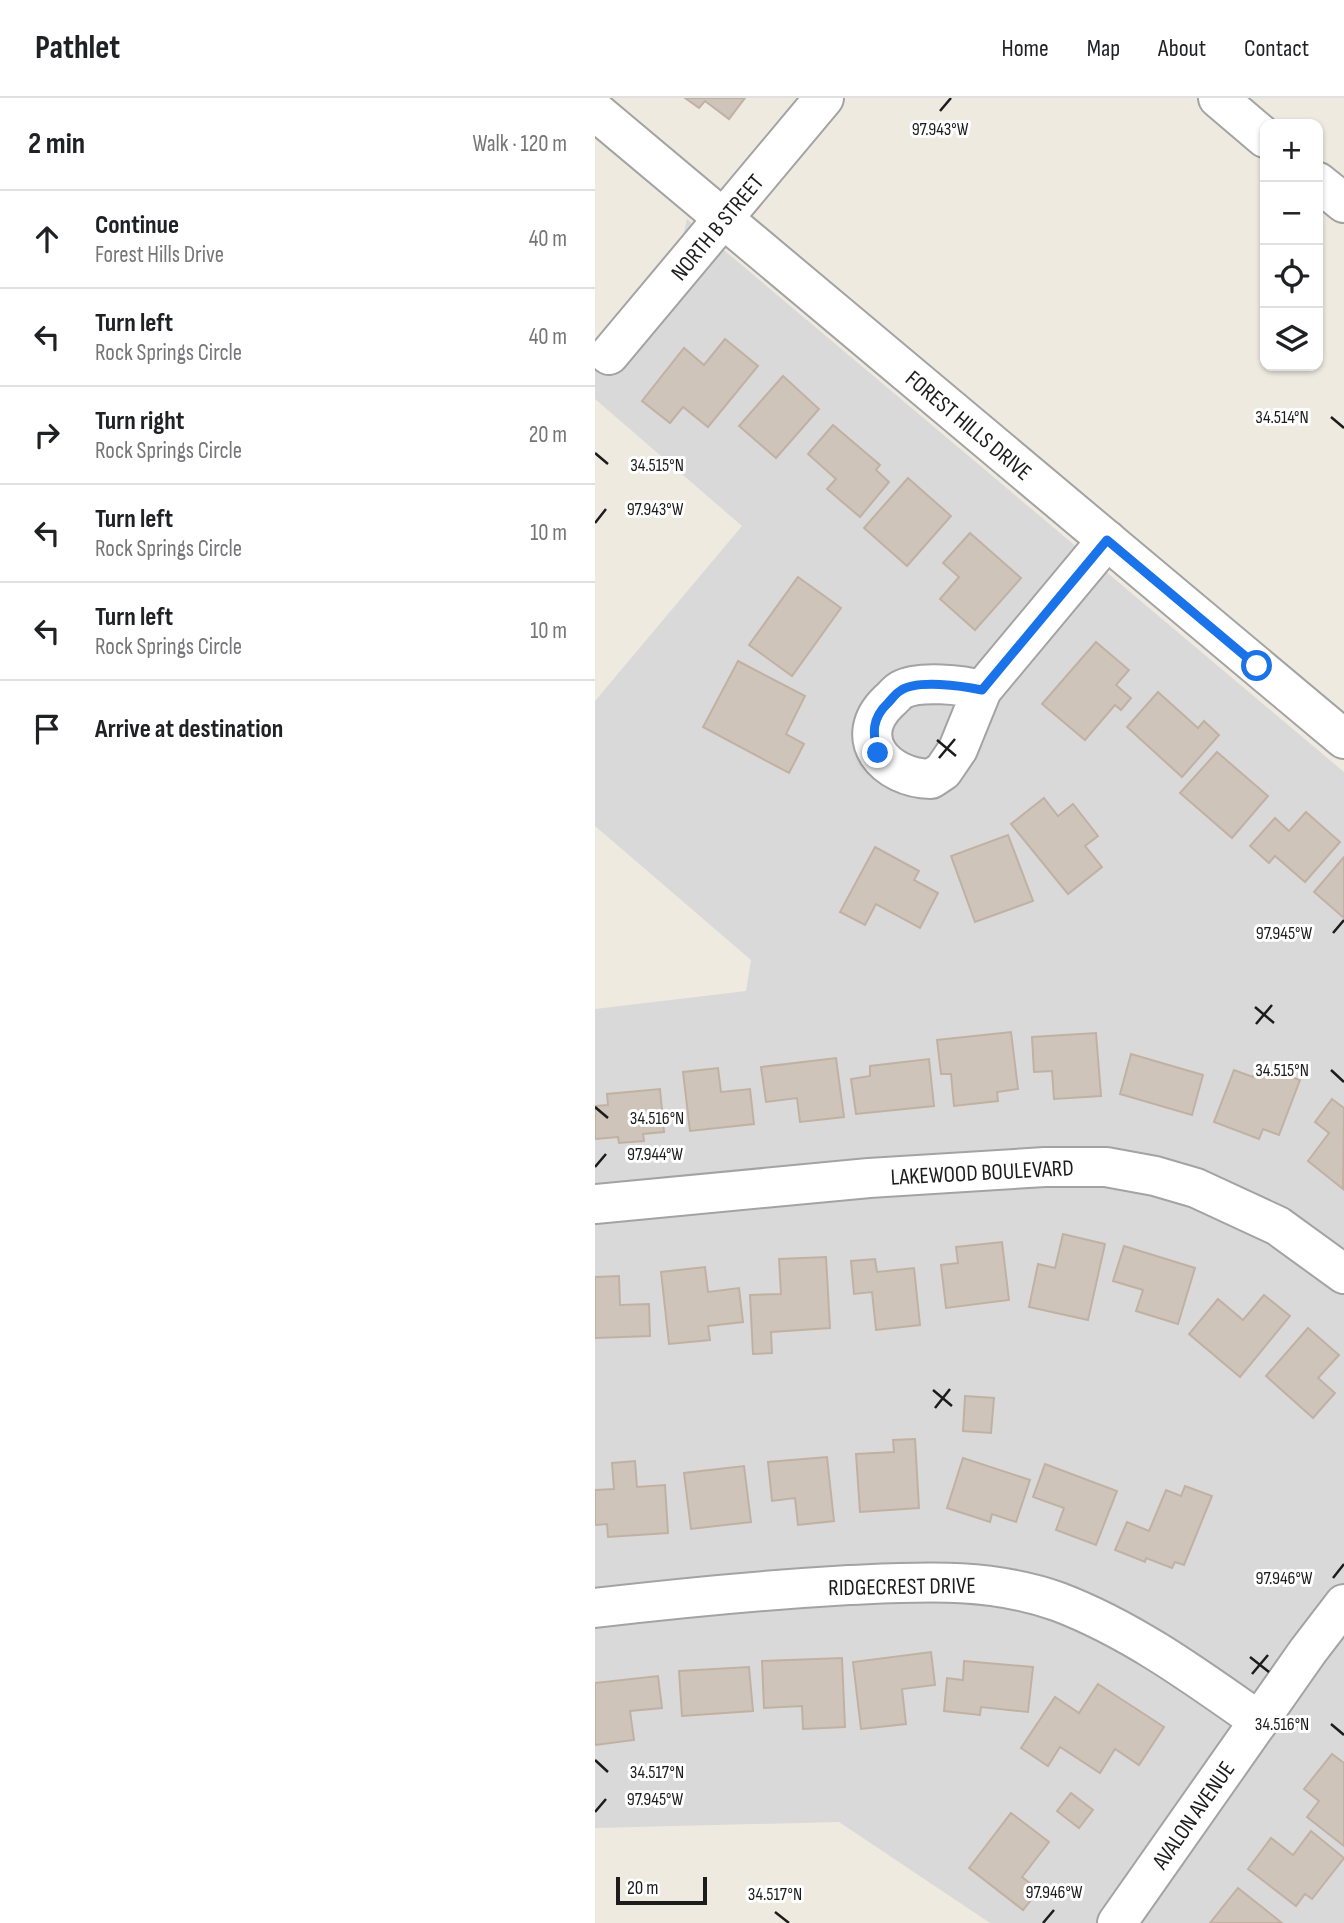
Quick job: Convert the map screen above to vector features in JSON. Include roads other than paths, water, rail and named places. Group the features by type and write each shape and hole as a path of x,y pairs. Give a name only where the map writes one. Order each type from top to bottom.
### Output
{"street":[{"name":"NORTH B STREET","path":"609,355 824,98"},
{"path":"1218,98 1260,134"},
{"name":"FOREST HILLS DRIVE","path":"595,111 1344,739"},
{"path":"1323,186 1344,204"},
{"path":"982,690 1107,540"},
{"name":"LAKEWOOD BOULEVARD","path":"595,1204 882,1177 1045,1167 1107,1167 1155,1176 1196,1188 1278,1226 1344,1274"},
{"name":"RIDGECREST DRIVE","path":"595,1608 810,1587 923,1581 984,1583 1056,1601 1115,1626 1176,1663 1259,1721"},
{"name":"AVALON AVENUE","path":"1117,1923 1344,1604"}]}
